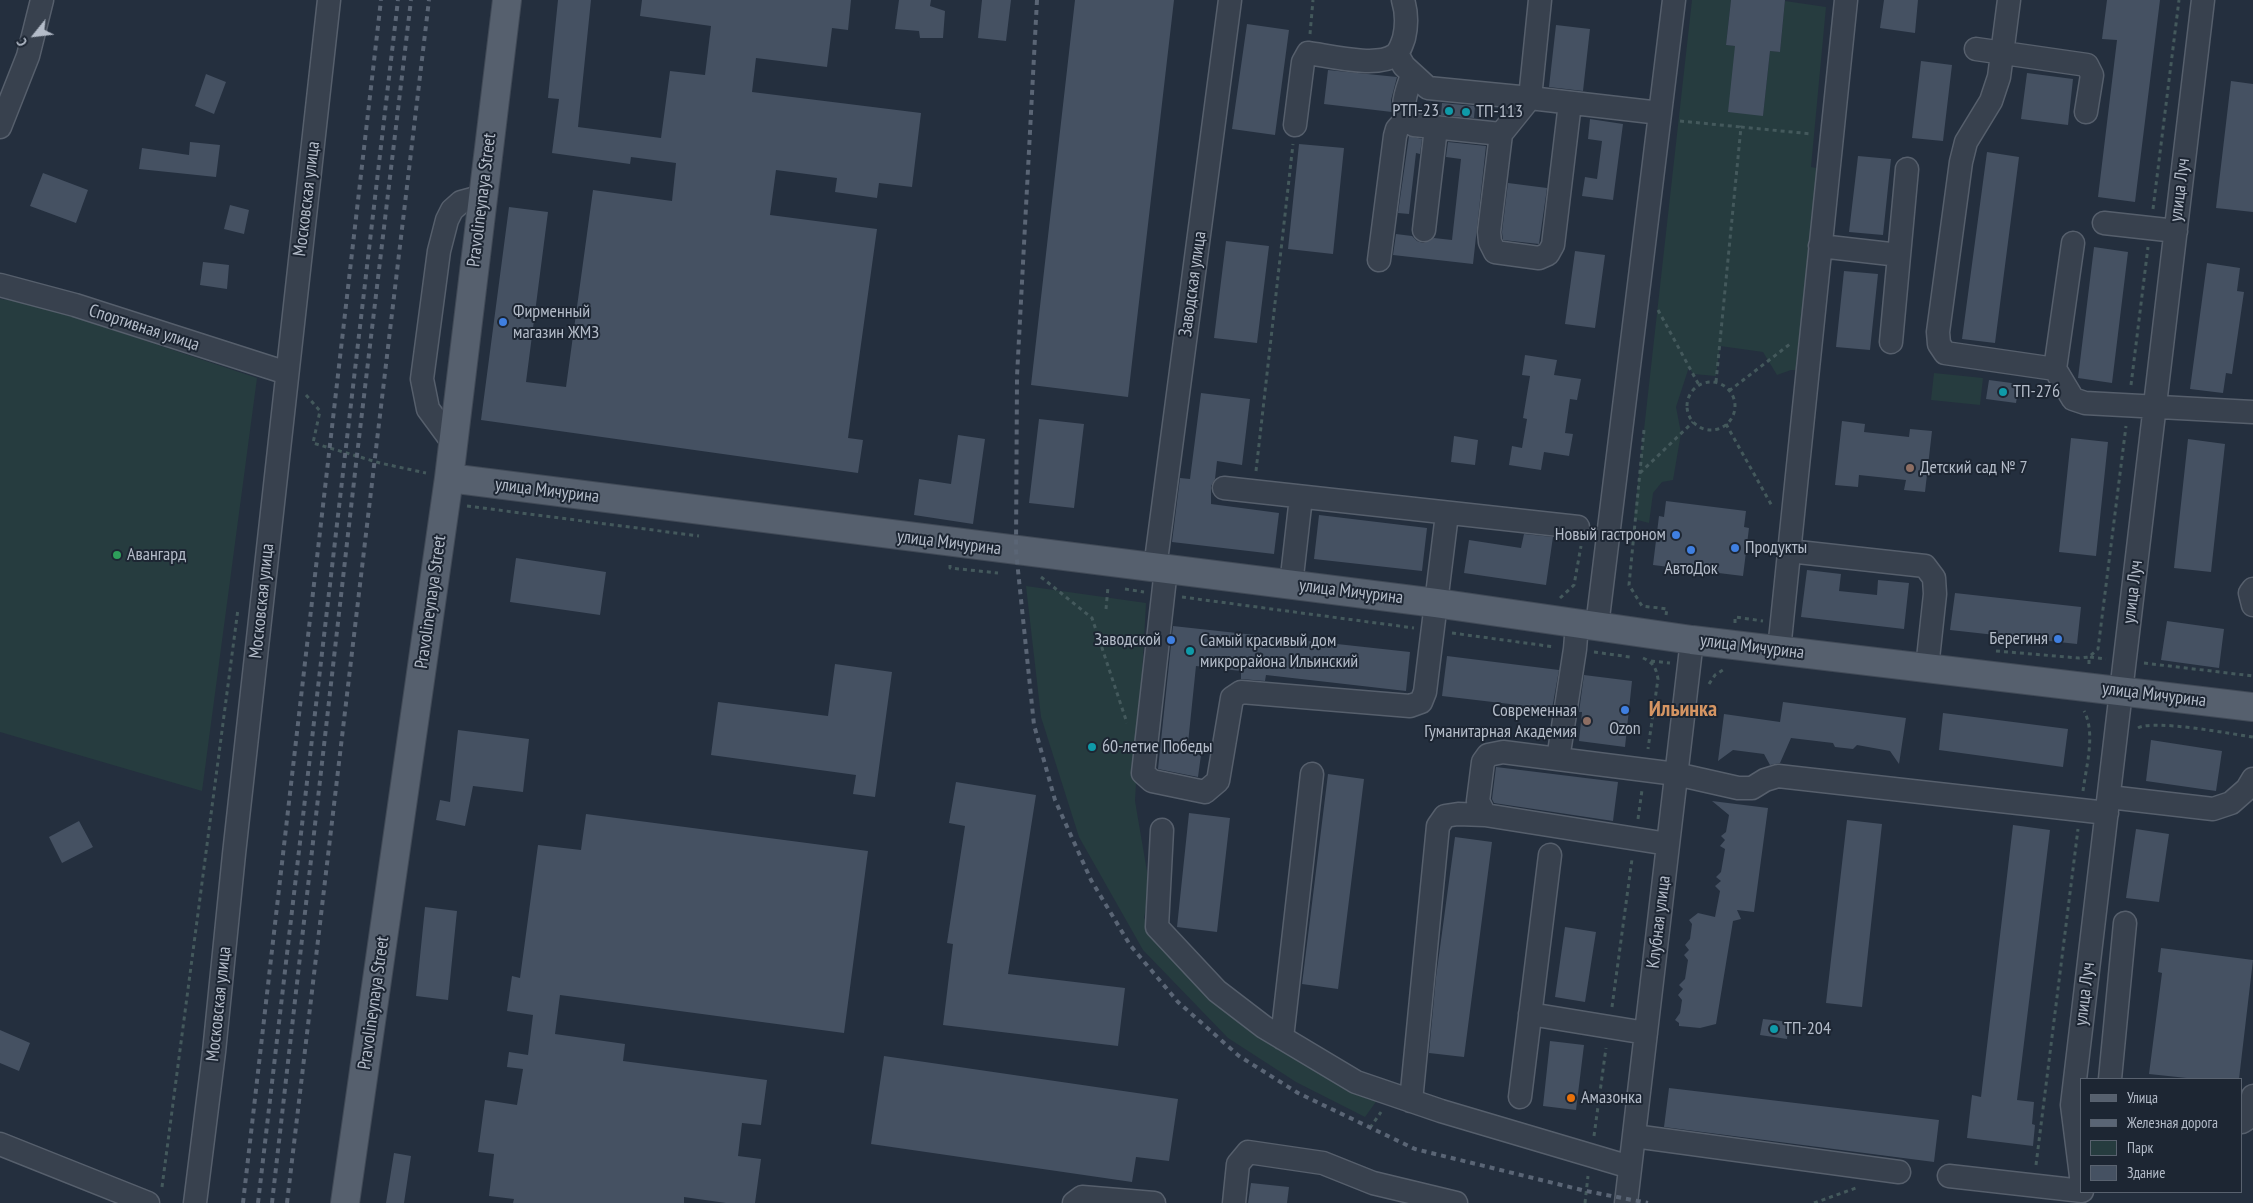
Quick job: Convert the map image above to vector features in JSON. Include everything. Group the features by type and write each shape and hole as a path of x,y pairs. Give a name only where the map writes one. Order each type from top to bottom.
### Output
{"main road":[{"name":"Pravolineynaya Street","path":"345,1203 453,443 507,0"},
{"name":"улица Мичурина","path":"448,478 1016,551 1161,577 1292,585 1436,603 1583,633 1663,636 2121,691 2253,702"}],"street":[{"path":"0,127 28,56 42,0"},
{"name":"Московская улица","path":"195,1203 214,1052 287,373 330,0"},
{"name":"Заводская улица","path":"1230,0 1157,553 1161,577 1143,772 1152,782 1205,792 1218,781 1232,698 1241,692 1410,706 1421,702 1426,692 1433,630"},
{"path":"1295,125 1303,62 1308,53 1372,61 1386,60 1397,54 1407,24 1403,0"},
{"path":"1540,0 1530,98 1501,134 1489,232 1490,242 1495,252 1539,258 1548,254 1553,245 1570,103"},
{"path":"1558,759 1583,633 1673,115 1674,0"},
{"path":"1779,650 1846,0"},
{"path":"2009,0 1999,77 1991,101 1966,142 1961,162 1938,332 1939,344 1945,353 2056,368"},
{"name":"улица Луч","path":"2080,1152 2077,1104 2108,805 2203,0"},
{"path":"1976,49 2087,65 2092,75 2086,112"},
{"path":"1397,54 1412,75 1428,88 1673,115"},
{"path":"1412,75 1404,99 1406,119 1414,125 1501,134"},
{"path":"1379,260 1395,136 1397,128 1406,119"},
{"path":"1424,230 1436,128"},
{"path":"1891,342 1907,169"},
{"path":"453,443 428,409 422,379 439,251 447,220 452,210 461,202 483,196"},
{"path":"2104,223 2176,231"},
{"path":"2073,242 2056,368 2073,399 2085,403 2253,412"},
{"path":"1820,246 1899,255"},
{"name":"Спортивная улица","path":"0,285 75,306 287,373"},
{"path":"1224,488 1447,514 1580,532"},
{"path":"1292,585 1301,497"},
{"path":"1433,630 1447,514"},
{"path":"1789,551 1925,566 1934,578 1935,594 1927,668"},
{"path":"2253,589 2250,593 2253,605"},
{"name":"Клубная улица","path":"1626,1203 1692,640"},
{"path":"1485,816 1478,801 1483,762 1488,755 1504,752 1676,774 1738,788 1752,788 1765,780 1778,776 2080,810 2108,805 2213,809 2231,803 2247,789 2253,779"},
{"path":"1282,1038 1312,774"},
{"path":"2231,803 2253,807"},
{"path":"1411,1101 1438,826 1445,816 1458,814 1485,816 1668,844"},
{"path":"1162,830 1157,927 1217,991 1264,1027 1356,1082 1411,1101 1630,1167"},
{"path":"1520,1097 1550,855"},
{"path":"2110,1078 2125,924"},
{"path":"1530,1014 1646,1033"},
{"path":"2243,1121 2250,1117 2253,1096"},
{"path":"1634,1136 1899,1172"},
{"path":"0,1144 155,1198"},
{"path":"1234,1203 1238,1164 1248,1152 1323,1163 1373,1193 1456,1203"},
{"path":"1949,1176 2080,1192"},
{"path":"1074,1203 1082,1197 1154,1203"}],"path":[{"path":"1308,53 1313,0"},
{"path":"1990,650 2079,658 2089,657 2098,649 2179,0"},
{"path":"1678,130 1673,115 1741,127 1814,134"},
{"path":"1254,491 1295,125"},
{"path":"1716,382 1741,127"},
{"path":"1657,319 1659,300"},
{"path":"1658,310 1699,385"},
{"path":"1730,391 1793,341"},
{"path":"287,373 320,411 313,443 380,463 448,478"},
{"path":"1716,382 1730,391 1734,400 1733,416 1726,424 1715,430 1707,429 1693,422 1689,415 1688,400 1691,392 1699,385 1716,382"},
{"path":"1640,473 1693,422"},
{"path":"1726,424 1776,514"},
{"path":"1645,425 1629,585 1642,606 1667,609 1660,662"},
{"path":"462,505 699,536"},
{"path":"1551,598 1560,598 1574,585 1580,532"},
{"path":"1016,551 1042,578 1092,618 1128,725"},
{"path":"950,568 1001,573"},
{"path":"1034,577 1052,580"},
{"path":"1098,586 1108,587 1161,577 1433,630 1583,633 1650,661 1656,667 1658,679 1585,1203"},
{"path":"1106,608 1108,587"},
{"path":"155,1198 239,604"},
{"path":"2125,661 2253,676"},
{"path":"2034,1186 2090,734 2088,718 2080,707"},
{"path":"2134,730 2142,725 2160,725 2253,736"}],"green space":[{"path":"1692,0 1731,0 1726,45 1735,46 1763,116 1770,51 1780,52 1785,1 1826,7 1811,167 1828,170 1807,371 1791,370 1777,375 1763,352 1720,346 1716,376 1693,374 1689,367 1676,407 1681,433 1673,480 1662,482 1653,493 1649,523 1634,519"},
{"name":"Авангард","path":"0,299 32,303 257,378 202,791 0,732"},
{"path":"1934,373 1983,378 1980,405 1931,400"},
{"path":"1026,586 1146,603 1135,801 1150,889 1144,918 1188,976 1378,1099 1365,1117 1296,1082 1228,1038 1143,950 1079,837 1041,717"}],"building":[{"path":"558,0 591,0 578,127 661,138 670,71 705,75 711,26 640,16 642,0 851,0 848,30 832,28 827,67 756,58 752,92 921,113 912,187 879,183 877,198 835,192 837,178 776,170 770,215 877,229 848,438 863,440 858,473 481,420 509,207 548,212 526,382 566,387 593,190 672,201 676,163 631,157 630,164 552,153 559,99 548,98"},
{"path":"899,0 931,0 930,6 945,11 943,38 920,38 919,31 895,29"},
{"path":"982,0 1011,0 1006,41 978,38"},
{"path":"1075,0 1174,0 1128,397 1031,385"},
{"path":"1731,0 1785,0 1780,52 1770,51 1763,116 1728,112 1735,46 1726,45"},
{"path":"1884,0 1918,0 1915,33 1880,28"},
{"path":"2107,0 2160,0 2135,202 2098,197 2117,40 2102,39"},
{"path":"1247,24 1289,30 1275,135 1232,129"},
{"path":"1556,25 1590,29 1583,91 1549,87"},
{"path":"1921,61 1952,65 1943,141 1912,138"},
{"path":"1328,70 1397,77 1391,100 1392,112 1324,104"},
{"path":"2027,73 2073,79 2068,125 2021,119"},
{"path":"206,74 226,82 214,114 195,106"},
{"path":"2231,81 2253,84 2253,212 2216,208"},
{"path":"1442,103 1475,106 1474,118 1441,115"},
{"path":"1590,119 1623,124 1613,200 1582,196 1585,177 1597,179 1602,141 1588,139"},
{"path":"1409,136 1422,139 1420,154 1416,153 1409,214 1398,213"},
{"path":"190,142 220,145 216,177 139,169 142,148 189,155"},
{"path":"1448,142 1486,146 1473,264 1393,255 1396,234 1412,236 1417,241 1423,243 1434,238 1452,240 1461,159 1446,157"},
{"path":"1299,144 1344,148 1333,254 1288,249"},
{"path":"1987,152 2019,157 1995,343 1962,339"},
{"path":"1858,156 1891,159 1883,235 1849,232"},
{"path":"43,173 88,190 76,223 30,206"},
{"path":"1508,183 1547,188 1539,244 1503,240 1502,232"},
{"path":"230,205 249,210 244,234 224,229"},
{"path":"1226,241 1269,246 1257,343 1214,338"},
{"path":"2094,247 2128,252 2112,383 2078,378"},
{"path":"1575,251 1605,255 1595,328 1565,324"},
{"path":"203,262 229,265 227,289 200,285"},
{"path":"2207,263 2240,268 2237,291 2244,292 2232,374 2226,373 2223,393 2190,389"},
{"path":"1844,271 1878,274 1870,350 1836,347"},
{"path":"1525,355 1557,360 1554,375 1581,379 1577,400 1570,399 1565,433 1573,434 1569,456 1544,452 1541,470 1509,465 1512,446 1522,448 1527,419 1523,418 1530,376 1522,375"},
{"name":"ТП-276","path":"1989,380 2019,384 2016,403 1986,399"},
{"path":"1201,393 1250,399 1242,465 1217,461 1215,479 1211,486 1211,504 1279,513 1274,554 1172,542 1180,478 1190,479"},
{"path":"1039,419 1084,424 1074,508 1029,503"},
{"path":"1842,421 1865,424 1864,432 1909,437 1910,429 1932,431 1925,492 1904,490 1906,480 1859,475 1858,487 1835,485"},
{"path":"958,435 985,439 973,524 914,515 919,479 951,484"},
{"path":"1454,436 1478,440 1475,465 1451,462"},
{"path":"2071,438 2108,442 2096,556 2059,552"},
{"path":"2188,439 2225,444 2211,572 2174,568"},
{"path":"1666,501 1746,511 1744,527 1749,528 1743,576 1653,565 1659,516 1664,517"},
{"path":"1319,515 1427,528 1422,571 1314,559"},
{"path":"1524,534 1553,537 1546,585 1464,573 1469,540 1521,548"},
{"path":"516,558 606,572 600,615 510,602"},
{"path":"1807,570 1841,574 1839,591 1877,595 1878,580 1909,583 1904,629 1801,617"},
{"path":"1955,593 2081,607 2077,644 1950,630"},
{"path":"2167,621 2224,629 2219,668 2161,660"},
{"path":"1173,626 1410,652 1406,691 1266,675 1265,681 1241,679 1241,671 1196,666 1187,753 1201,755 1198,777 1158,769"},
{"path":"1447,656 1559,670 1552,709 1442,696"},
{"path":"835,664 892,672 875,797 853,794 856,775 711,755 718,702 828,716"},
{"path":"1584,675 1632,681 1625,747 1579,741 1582,712 1579,712"},
{"path":"1783,702 1906,718 1899,764 1890,751 1857,745 1853,749 1835,747 1833,743 1791,738 1780,763 1770,765 1764,754 1733,750 1718,761 1724,714 1780,722"},
{"path":"1943,713 2068,729 2063,767 1939,750"},
{"path":"458,730 529,739 523,792 473,786 465,826 436,820 440,800 450,802"},
{"path":"2151,740 2222,751 2216,791 2146,781"},
{"path":"1496,767 1618,782 1613,821 1494,803 1492,799"},
{"path":"1328,774 1364,779 1338,989 1302,984"},
{"path":"956,782 1036,795 1008,974 1125,988 1118,1046 943,1025 953,944 947,943 965,826 949,823"},
{"path":"1712,801 1768,808 1754,912 1737,910 1741,919 1733,921 1716,1024 1700,1028 1679,1026 1679,1023 1675,1020 1680,1013 1682,1000 1678,995 1683,989 1679,985 1685,979 1688,960 1684,955 1689,950 1685,945 1690,939 1692,924 1689,920 1698,913 1715,917 1720,891 1715,886 1721,881 1716,877 1721,872 1725,849 1720,846 1725,840 1721,836 1726,832 1729,815"},
{"path":"1189,813 1230,818 1217,932 1177,927"},
{"path":"586,814 868,851 844,1033 560,995 555,1034 625,1044 623,1061 767,1080 761,1125 742,1123 738,1156 761,1159 755,1203 726,1203 684,1197 684,1203 513,1203 514,1199 489,1196 494,1154 478,1152 485,1100 517,1105 523,1069 507,1067 509,1052 528,1055 533,1015 507,1011 512,976 520,978 538,845 581,850"},
{"path":"1847,820 1882,824 1862,1007 1826,1003"},
{"path":"79,821 93,847 62,863 49,837"},
{"path":"2013,825 2050,830 2017,1100 2034,1102 2032,1124 2035,1125 2033,1146 1967,1138 1972,1095 1981,1097"},
{"path":"2136,829 2169,834 2159,902 2126,898"},
{"path":"1455,837 1492,842 1464,1057 1429,1053 1436,977"},
{"path":"425,907 457,911 448,1000 416,996"},
{"path":"1565,927 1596,932 1585,1002 1555,997"},
{"path":"2161,948 2253,960 2239,1078 2187,1078 2149,1074 2162,973 2158,972"},
{"name":"ТП-204","path":"1763,1019 1789,1022 1787,1039 1760,1035"},
{"path":"0,1030 30,1043 19,1071 0,1063"},
{"path":"1550,1041 1584,1045 1576,1110 1543,1106"},
{"path":"884,1056 1178,1099 1169,1161 1136,1157 1132,1182 871,1144"},
{"path":"1669,1088 1939,1120 1934,1162 1664,1127"},
{"path":"394,1153 411,1156 404,1203 386,1203"},
{"path":"1251,1183 1289,1187 1287,1203 1248,1203"}],"railway":[{"path":"243,1203 381,0"},
{"path":"258,1203 398,0"},
{"path":"272,1203 411,0"},
{"path":"287,1203 429,0"},
{"path":"1037,0 1017,376 1016,551 1034,725 1055,800 1091,880 1130,945 1178,1002 1239,1056 1298,1093 1415,1149 1586,1191 1648,1203"}],"place":[{"name":"РТП-23","path":"1449,111"},
{"name":"ТП-113","path":"1466,112"},
{"name":"Фирменный магазин ЖМЗ","path":"503,322"},
{"name":"ТП-276","path":"2003,392"},
{"name":"Детский сад № 7","path":"1910,468"},
{"name":"Новый гастроном","path":"1676,535"},
{"name":"Продукты","path":"1735,548"},
{"name":"АвтоДок","path":"1691,550"},
{"name":"Авангард","path":"117,555"},
{"name":"Берегиня","path":"2058,639"},
{"name":"Заводской","path":"1171,640"},
{"name":"Самый красивый дом микрорайона Ильинский","path":"1190,651"},
{"name":"Ozon","path":"1625,710"},
{"name":"Современная Гуманитарная Академия","path":"1587,721"},
{"name":"60-летие Победы","path":"1092,747"},
{"name":"ТП-204","path":"1774,1029"},
{"name":"Амазонка","path":"1571,1098"}],"district":[{"name":"Ильинка","path":"1683,710"}]}
